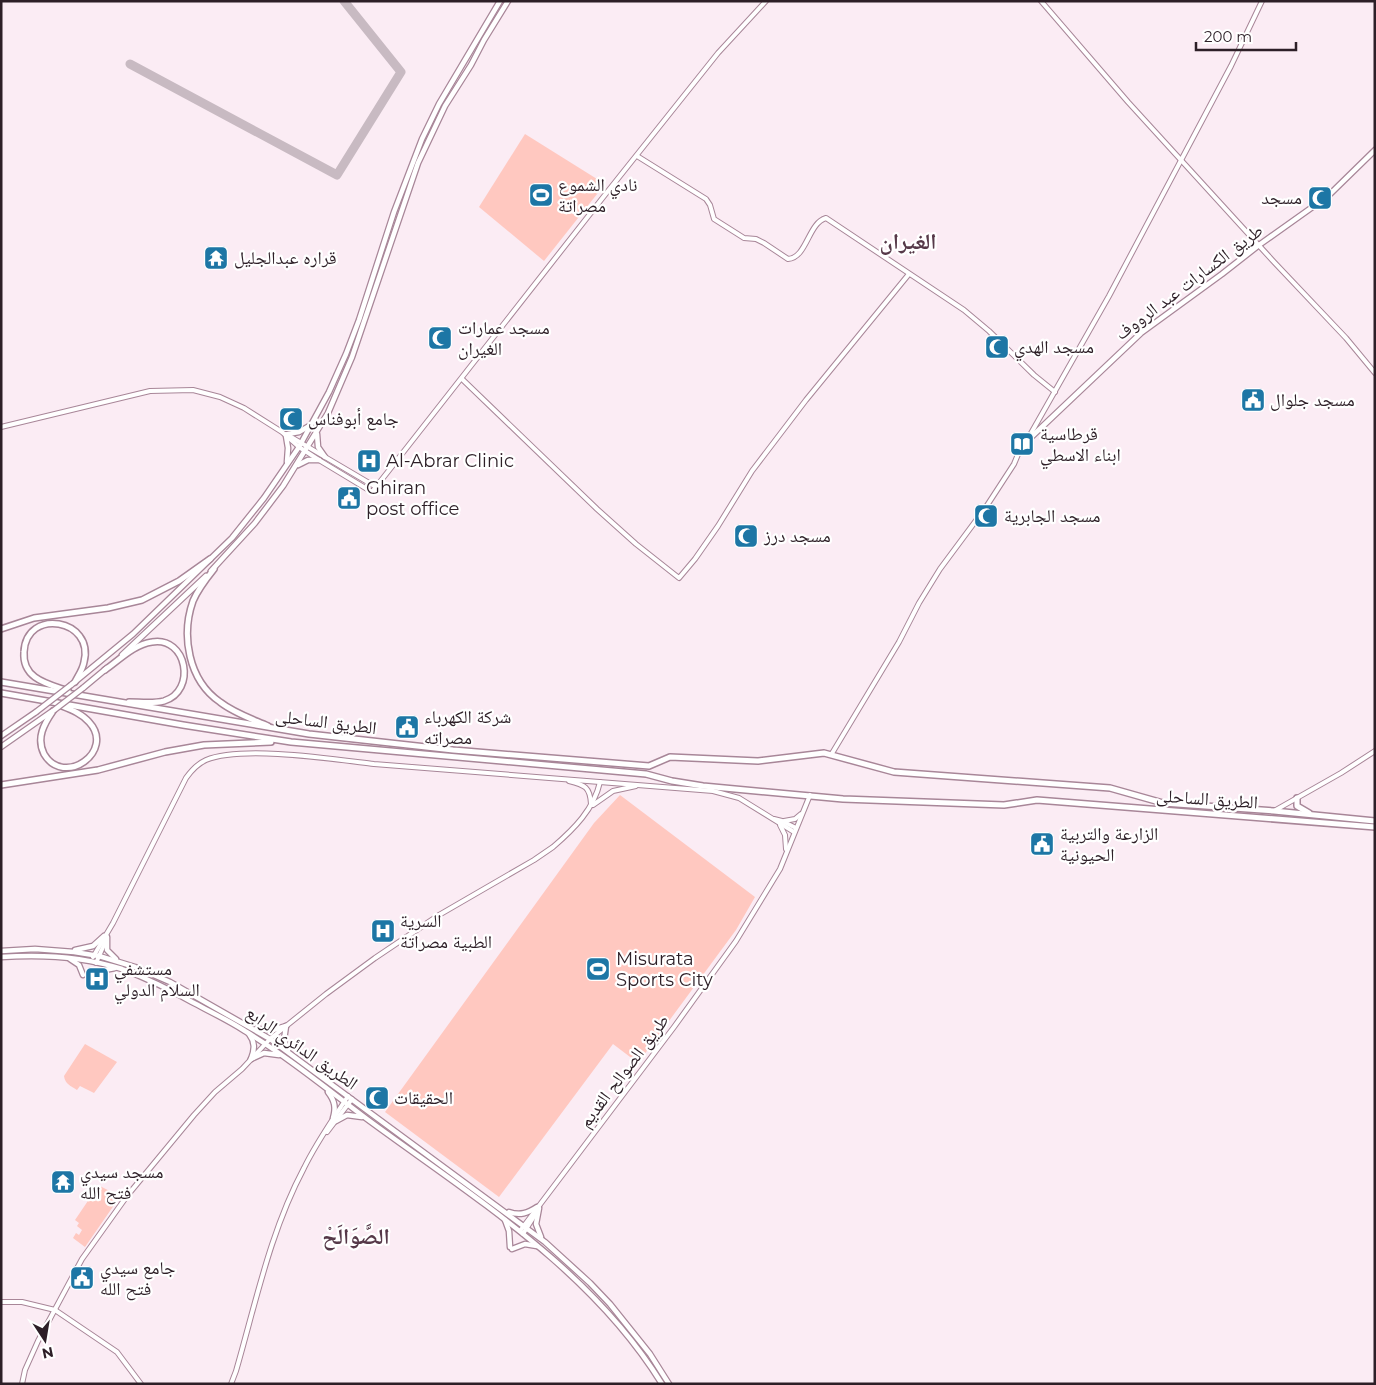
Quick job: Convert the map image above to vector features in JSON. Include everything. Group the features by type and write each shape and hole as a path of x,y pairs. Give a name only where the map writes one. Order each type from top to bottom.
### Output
{"highway":[{"path":"1,629 34,618 108,608 142,600 169,587 210,560"},
{"path":"214,569 200,588 190,613 187,638 193,665 199,679 218,702 275,729"},
{"path":"73,684 84,662 84,647 81,638 70,627 62,624 54,623 38,627 25,642 23,656 27,670 32,676 46,684 82,696"},
{"path":"105,670 143,644 157,641 167,644 180,654 185,671 178,692 171,698 163,701 108,701"},
{"name":"الطريق الساحلى","path":"1,682 275,729 391,744 649,766 670,757 758,761 821,753 894,772 1110,788 1162,804 1274,811 1375,821"},
{"name":"الطريق الساحلى","path":"3,693 210,730 291,742 646,774 702,786 843,799 978,805 1011,805 1037,800 1375,827"},
{"path":"53,702 83,716 94,729 96,744 93,752 89,758 78,766 71,768 58,766 52,763 44,753 40,740 42,729 53,711"},
{"path":"1,785 98,770 164,752 204,745 291,742"},
{"path":"551,766 552,758"},
{"path":"1297,798 1296,803 1299,808 1312,815"}],"main road":[{"path":"1,736 73,684 133,634 210,560 246,522 301,444 329,392 346,354 397,203 422,138 439,104 500,1"},
{"path":"1,747 53,711 105,670 214,569 255,523 295,468 318,431 337,394 352,357 418,163 445,106 508,1"},
{"name":"طريق الكسارات عبد الرووف","path":"1026,442 1141,333 1328,196 1375,150"},
{"path":"287,464 288,448 285,434 299,432 312,424"},
{"path":"318,431 317,443 325,457"},
{"path":"295,468 304,461 319,460"},
{"path":"64,950 87,948 106,936"},
{"path":"106,936 106,947 109,953 121,962"},
{"name":"الطريق الدائري الرابع","path":"1,951 23,949 64,950 96,955 121,962 170,982 270,1039 545,1242 610,1304 650,1354 669,1384"},
{"path":"64,956 77,962 86,976 105,969 122,969"},
{"name":"الطريق الدائري الرابع","path":"1,957 64,956 122,969 169,989 244,1030 284,1056 522,1232 571,1275 608,1313 638,1349 662,1384"},
{"path":"253,1028 268,1030 286,1026 284,1040 290,1053"},
{"path":"244,1030 251,1037 254,1044 252,1059"},
{"path":"252,1059 269,1053 284,1056"},
{"path":"320,1084 334,1101 334,1119 352,1114 366,1118"},
{"path":"505,1211 519,1215 530,1212 539,1206"},
{"path":"539,1206 537,1228 545,1242"},
{"path":"504,1219 510,1231 511,1248 525,1244 538,1246"}],"street":[{"path":"307,448 319,460 372,492 718,54 766,1"},
{"path":"1041,1 1180,160 1347,339 1375,373"},
{"path":"831,755 899,642 919,603 940,569 986,507 1014,464 1021,447 1026,442 1087,336 1230,66 1262,1"},
{"path":"637,156 706,200 710,205 714,220 744,238 764,242 788,259 796,256 819,222 826,218 975,319 1055,392"},
{"path":"462,379 636,544 679,578 718,526 757,464 806,400 909,274"},
{"path":"1,427 150,390 193,390 228,400 255,414 307,448 376,487"},
{"path":"1274,811 1375,752"},
{"path":"93,962 186,778 194,768 207,760 231,756 276,755 703,790 723,793 749,803 795,830"},
{"path":"555,778 586,787 590,794 591,806"},
{"path":"591,806 600,782"},
{"path":"22,1384 29,1360 82,1259 127,1196 203,1105 252,1059 270,1039 326,994 416,929 553,847 570,832 591,806 612,791 646,785"},
{"name":"طريق الصوالح القديم","path":"522,1232 539,1206 674,1027 736,941 780,869 810,795"},
{"path":"781,823 801,814"},
{"path":"781,823 786,854"},
{"path":"231,1384 243,1348 262,1274 280,1221 304,1168 334,1119 350,1098"},
{"path":"1,1302 26,1302 55,1310 117,1352 141,1384"}],"shaded area":[{"name":"نادي الشموع مصراتة","path":"525,134 605,184 544,261 479,207"},
{"name":"Misurata Sports City","path":"620,795 755,897 736,930 638,1063 613,1044 499,1197 385,1112 594,823"},
{"path":"85,1044 117,1062 94,1093 80,1086 77,1090 67,1083 64,1076"},
{"path":"98,1186 119,1196 119,1198 85,1247 73,1238 76,1233 79,1235 82,1230 77,1226 79,1223 75,1220"}],"taxiway":[{"path":"130,64 337,175 401,72 344,1"}],"place":[{"name":"نادي الشموع مصراتة","path":"541,195"},
{"name":"مسجد","path":"1320,198"},
{"name":"قراره عبدالجليل","path":"216,258"},
{"name":"مسجد عمارات الغيران","path":"440,338"},
{"name":"مسجد الهدي","path":"997,347"},
{"name":"مسجد جلوال","path":"1253,400"},
{"name":"جامع أبوفناس","path":"291,419"},
{"name":"قرطاسية ابناء الاسطي","path":"1022,444"},
{"name":"Al-Abrar Clinic","path":"369,461"},
{"name":"Ghiran post office","path":"349,498"},
{"name":"مسجد الجابرية","path":"986,516"},
{"name":"مسجد درز","path":"746,536"},
{"name":"شركة الكهرباء مصراته","path":"407,727"},
{"name":"الزارعة والتربية الحيونية","path":"1042,844"},
{"name":"السرية الطبية مصراتة","path":"383,931"},
{"name":"Misurata Sports City","path":"598,969"},
{"name":"مستشفي السلام الدولي","path":"97,979"},
{"name":"الحقيقات","path":"377,1098"},
{"name":"مسجد سيدي فتح الله","path":"63,1182"},
{"name":"جامع سيدي فتح الله","path":"82,1278"}],"district":[{"name":"الغيران","path":"908,241"},
{"name":"الصَّوَالَحْ","path":"356,1236"}]}
